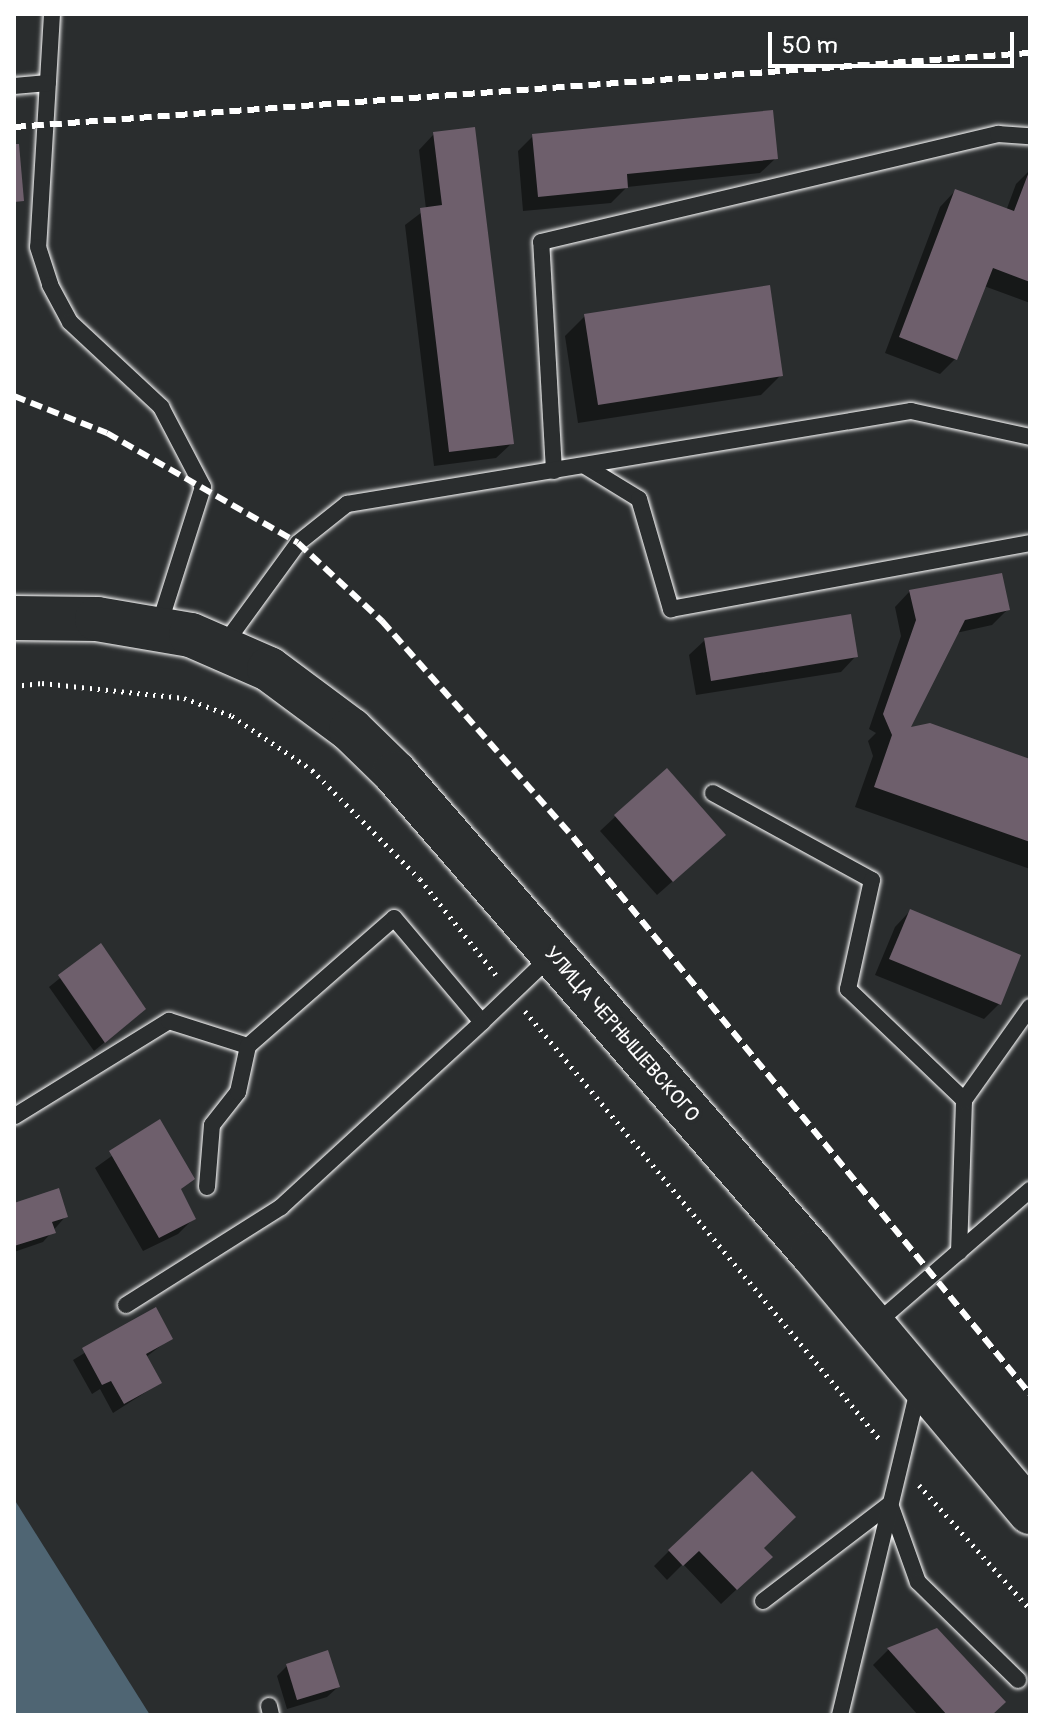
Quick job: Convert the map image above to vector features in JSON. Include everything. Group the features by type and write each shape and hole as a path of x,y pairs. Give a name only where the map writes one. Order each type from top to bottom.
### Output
{"main road":[{"name":"УЛИЦА ЧЕРНЫШЕВСКОГО","path":"14,618 97,619 159,628 223,646 299,689 351,730 553,955 1030,1512"}],"lane":[{"path":"52,14 38,247 50,285 70,322 161,407 203,487 159,628"},
{"path":"14,86 48,83"},
{"path":"554,471 541,242 998,134 1030,136"},
{"path":"223,646 298,543 347,504 911,411 1030,437"},
{"path":"585,466 639,499 671,609 1030,543"},
{"path":"713,793 872,880 848,989 964,1100"},
{"path":"207,1187 212,1125 238,1092 248,1046 394,918 482,1022"},
{"path":"126,1305 281,1207 553,955"},
{"path":"959,1252 964,1100 1030,1007"},
{"path":"15,1116 169,1021 248,1046"},
{"path":"872,1327 1030,1190"},
{"path":"840,1715 919,1386"},
{"path":"763,1601 890,1504"},
{"path":"890,1504 918,1582 1018,1680"}],"path":[{"path":"14,686 42,683 184,698 232,716 312,770 420,879 511,994 901,1464 1030,1609"}],"water":[{"path":"14,1499 150,1715 14,1715"}],"building":[{"path":"773,110 778,159 627,174 628,188 538,197 532,134"},
{"path":"475,127 514,444 449,452 420,208 442,205 433,132"},
{"path":"14,144 19,144 24,201 14,202"},
{"path":"1030,169 1030,282 993,268 957,360 899,337 955,189 1014,211"},
{"path":"770,285 783,376 598,405 584,314"},
{"path":"1002,573 1010,610 965,620 911,727 930,723 1030,759 1030,842 874,787 892,735 883,714 916,620 909,590"},
{"path":"851,614 858,657 711,681 704,638"},
{"path":"667,768 726,835 673,882 614,815"},
{"path":"910,909 1021,955 1001,1005 889,959"},
{"path":"101,943 146,1009 105,1043 58,975"},
{"path":"160,1119 195,1179 181,1189 196,1219 159,1238 109,1151"},
{"path":"59,1188 68,1217 52,1222 56,1233 14,1246 14,1203"},
{"path":"156,1307 173,1339 146,1354 162,1383 124,1404 111,1381 102,1385 82,1348"},
{"path":"752,1471 796,1517 764,1548 773,1557 737,1590 699,1551 683,1566 668,1550"},
{"path":"937,1628 1006,1702 992,1715 947,1715 887,1648"},
{"path":"328,1650 340,1687 297,1700 286,1664"}],"railway":[{"path":"14,127 1030,53"},
{"path":"14,396 107,433 298,543 382,621 573,837 1030,1394"}]}
